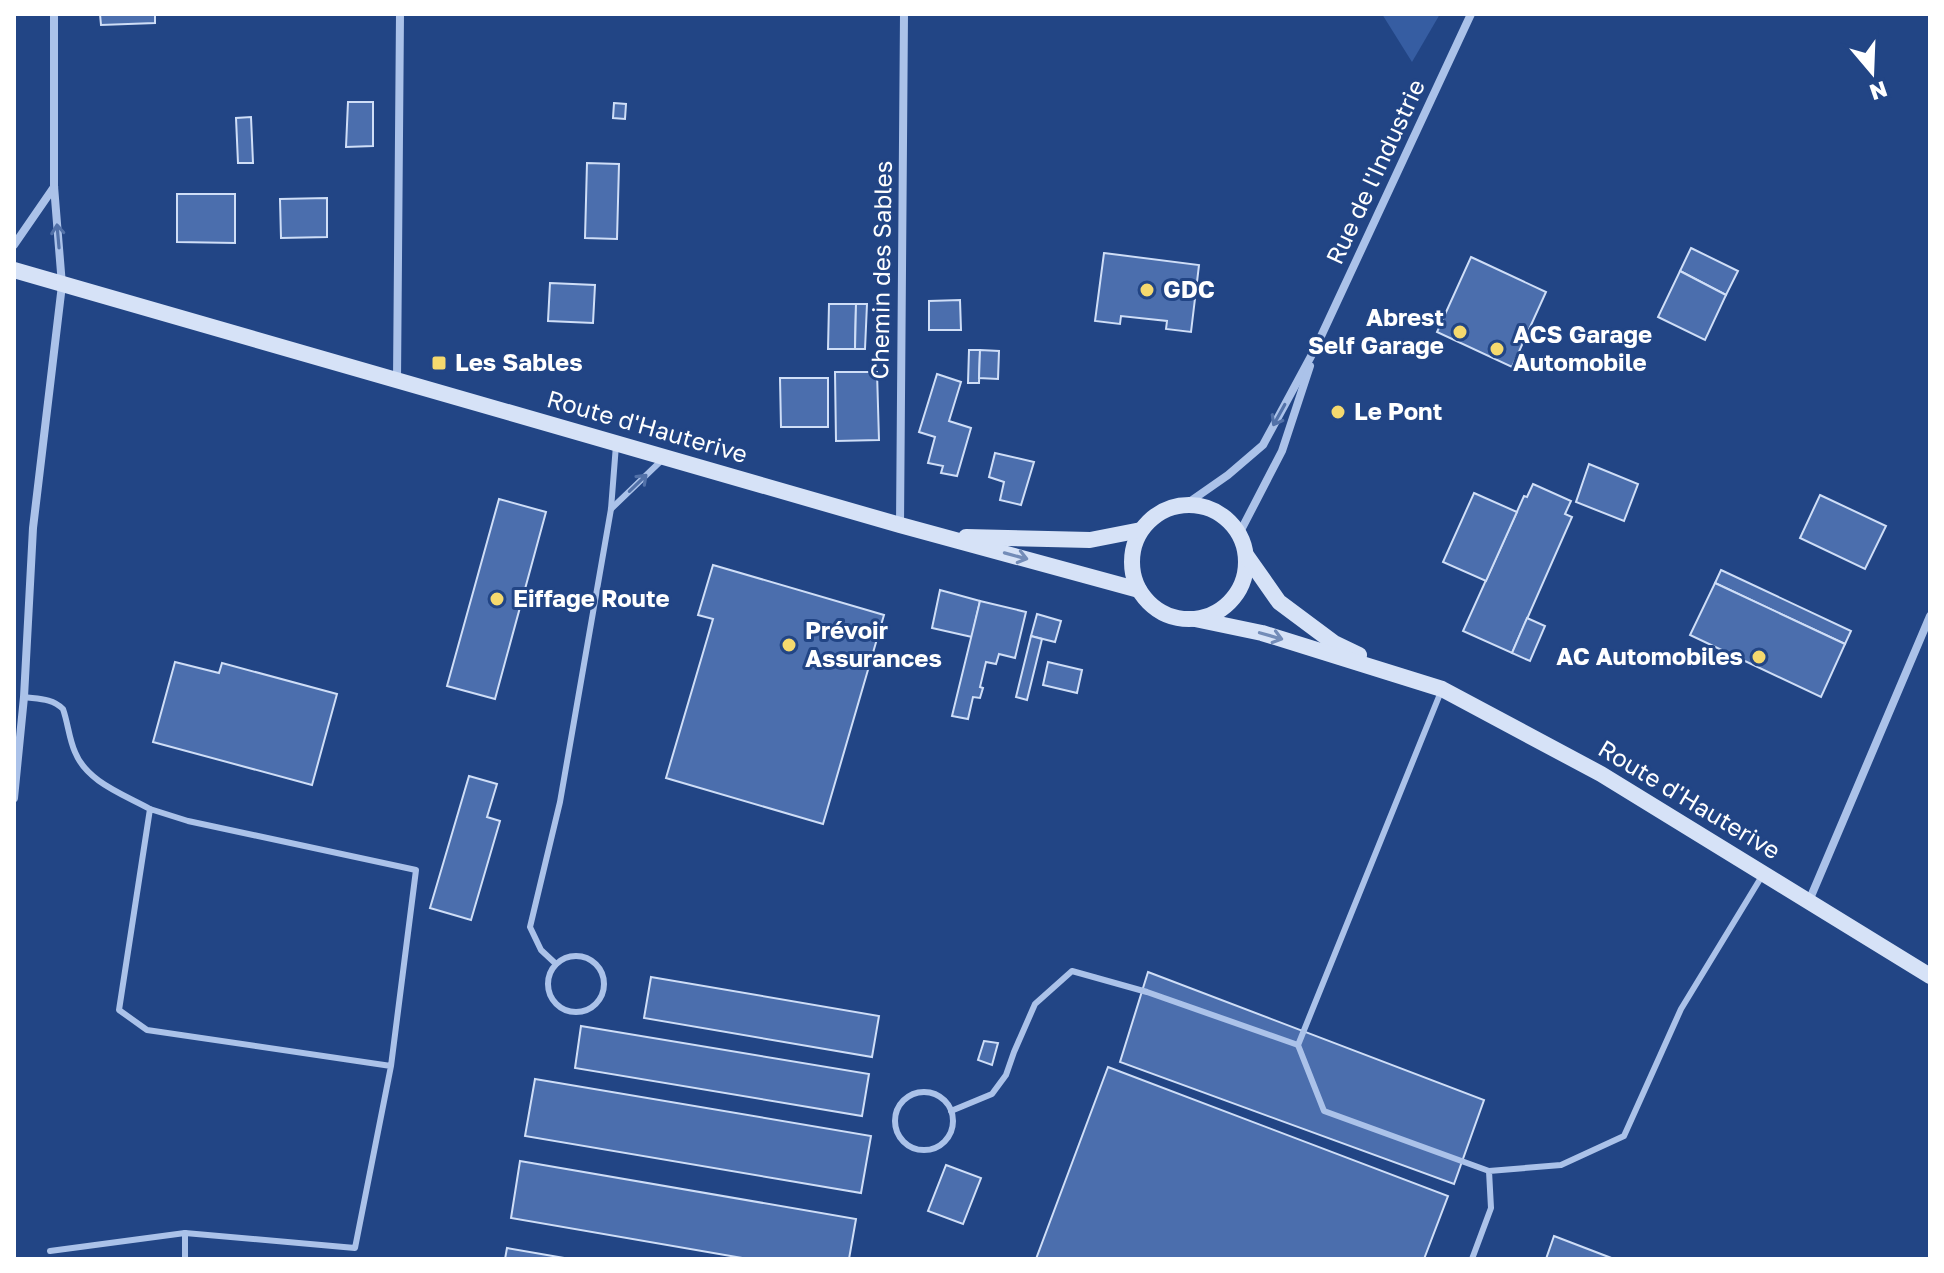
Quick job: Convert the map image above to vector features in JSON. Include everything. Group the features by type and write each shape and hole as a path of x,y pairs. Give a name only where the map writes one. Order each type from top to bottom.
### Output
{"main road":[{"name":"Route d'Hauterive","path":"14,270 900,525 1139,590"},
{"path":"1185,505 1216,511 1229,521 1239,534 1246,555 1245,573 1239,590 1228,604 1212,614 1195,619 1163,613 1149,603 1139,590 1131,560 1134,544 1151,518 1165,510 1185,505"},
{"name":"Route d'Hauterive","path":"941,536 1090,540 1141,530"},
{"name":"Route d'Hauterive","path":"1246,555 1279,602 1334,643 1415,681"},
{"name":"Route d'Hauterive","path":"1195,619 1262,633 1442,689 1589,767 1930,976"}],"street":[{"path":"14,798 24,697 33,528 62,285 54,186 54,14"},
{"path":"397,381 400,14"},
{"name":"Chemin des Sables","path":"900,525 904,14"},
{"name":"Rue de l'Industrie","path":"1185,505 1228,475 1263,445 1316,347 1471,14"},
{"path":"14,245 54,186"},
{"name":"Rue de l'Industrie","path":"1239,534 1282,451 1316,347"},
{"path":"1809,902 1930,616"}],"lane":[{"path":"556,964 541,950 530,927 560,802 611,509 616,443"},
{"path":"611,509 665,457"},
{"path":"1442,689 1298,1045 1324,1111 1489,1171 1561,1165 1624,1136 1681,1009 1764,874"},
{"path":"24,697 58,704 63,709 81,765 91,776 150,809 188,821 416,870 391,1066 355,1259"},
{"path":"150,809 119,1010 147,1030 391,1066"},
{"path":"576,956 596,964 604,984 596,1004 576,1012 565,1010 556,1003 548,984 556,964 576,956"},
{"path":"951,1111 992,1094 1006,1075 1035,1004 1072,971 1147,992 1298,1045"},
{"path":"925,1092 936,1095 945,1101 951,1111 953,1122 950,1133 944,1143 934,1149 911,1148 896,1131 894,1120 897,1109 914,1094 925,1092"},
{"path":"1472,1259 1491,1208 1489,1171"},
{"path":"50,1251 185,1233 355,1248"},
{"path":"185,1233 185,1259"}],"shaded area":[{"path":"1382,14 1440,14 1412,62"}],"building":[{"path":"100,14 155,14 155,23 101,25"},
{"path":"348,102 373,102 373,146 346,147"},
{"path":"614,103 626,104 625,119 613,118"},
{"path":"251,117 253,163 238,163 236,118"},
{"path":"587,163 619,164 617,239 585,238"},
{"path":"177,194 235,194 235,243 177,242"},
{"path":"327,198 327,237 281,238 280,199"},
{"path":"1691,248 1738,271 1726,295 1680,271"},
{"name":"GDC","path":"1104,253 1199,265 1191,332 1166,329 1167,321 1121,316 1120,324 1095,321"},
{"path":"1471,257 1546,292 1512,367 1437,332"},
{"path":"1680,271 1726,295 1705,340 1658,317"},
{"path":"550,283 595,285 593,323 548,321"},
{"path":"960,300 961,330 929,330 929,301"},
{"path":"829,304 856,304 855,349 828,349"},
{"path":"856,304 867,304 865,349 855,349"},
{"path":"969,350 980,350 979,383 968,383"},
{"path":"980,350 999,351 998,379 979,378"},
{"path":"835,372 877,372 879,440 836,441"},
{"path":"937,374 961,382 949,421 971,428 957,476 941,473 943,466 928,463 935,437 919,432"},
{"path":"780,378 828,378 828,427 781,427"},
{"path":"995,453 1034,462 1021,505 1000,500 1004,482 989,477"},
{"path":"1589,464 1638,484 1624,521 1576,502"},
{"path":"1533,484 1571,501 1565,514 1572,517 1512,653 1463,631 1524,496 1527,497"},
{"path":"1474,493 1517,512 1486,581 1443,562"},
{"path":"1820,495 1886,526 1865,569 1800,538"},
{"name":"Eiffage Route","path":"499,499 546,512 495,699 447,686"},
{"path":"713,565 884,615 823,824 666,778 713,619 698,615"},
{"path":"1721,570 1851,631 1845,644 1715,583"},
{"path":"1715,583 1845,644 1821,697 1690,635"},
{"path":"940,590 980,601 972,637 932,628"},
{"path":"980,601 1026,612 1015,658 999,654 996,664 986,662 980,698 973,697 968,719 952,716"},
{"path":"1037,614 1061,621 1055,642 1031,636"},
{"path":"1527,618 1545,626 1530,661 1512,653"},
{"path":"1031,636 1042,639 1027,700 1016,697"},
{"path":"175,662 219,673 222,663 337,694 312,785 153,742"},
{"path":"1048,662 1082,670 1077,693 1043,685"},
{"path":"469,776 497,784 487,817 500,821 471,920 430,908"},
{"path":"1148,972 1484,1100 1454,1184 1120,1062"},
{"path":"651,977 879,1016 872,1057 644,1018"},
{"path":"581,1026 869,1074 862,1116 575,1068"},
{"path":"984,1041 998,1043 992,1065 978,1060"},
{"path":"1108,1067 1448,1196 1424,1259 1036,1259"},
{"path":"535,1079 871,1136 861,1193 525,1136"},
{"path":"520,1161 856,1219 849,1259 748,1259 511,1218"},
{"path":"946,1165 981,1178 963,1224 928,1211"},
{"path":"1554,1236 1614,1259 1546,1259"},
{"path":"507,1248 570,1259 505,1259"}],"place":[{"name":"GDC","path":"1147,290"},
{"name":"Abrest Self Garage","path":"1460,332"},
{"name":"ACS Garage Automobile","path":"1497,349"},
{"name":"Les Sables","path":"439,363"},
{"name":"Le Pont","path":"1338,412"},
{"name":"Eiffage Route","path":"497,599"},
{"name":"Prévoir Assurances","path":"789,645"},
{"name":"AC Automobiles","path":"1759,657"}]}
